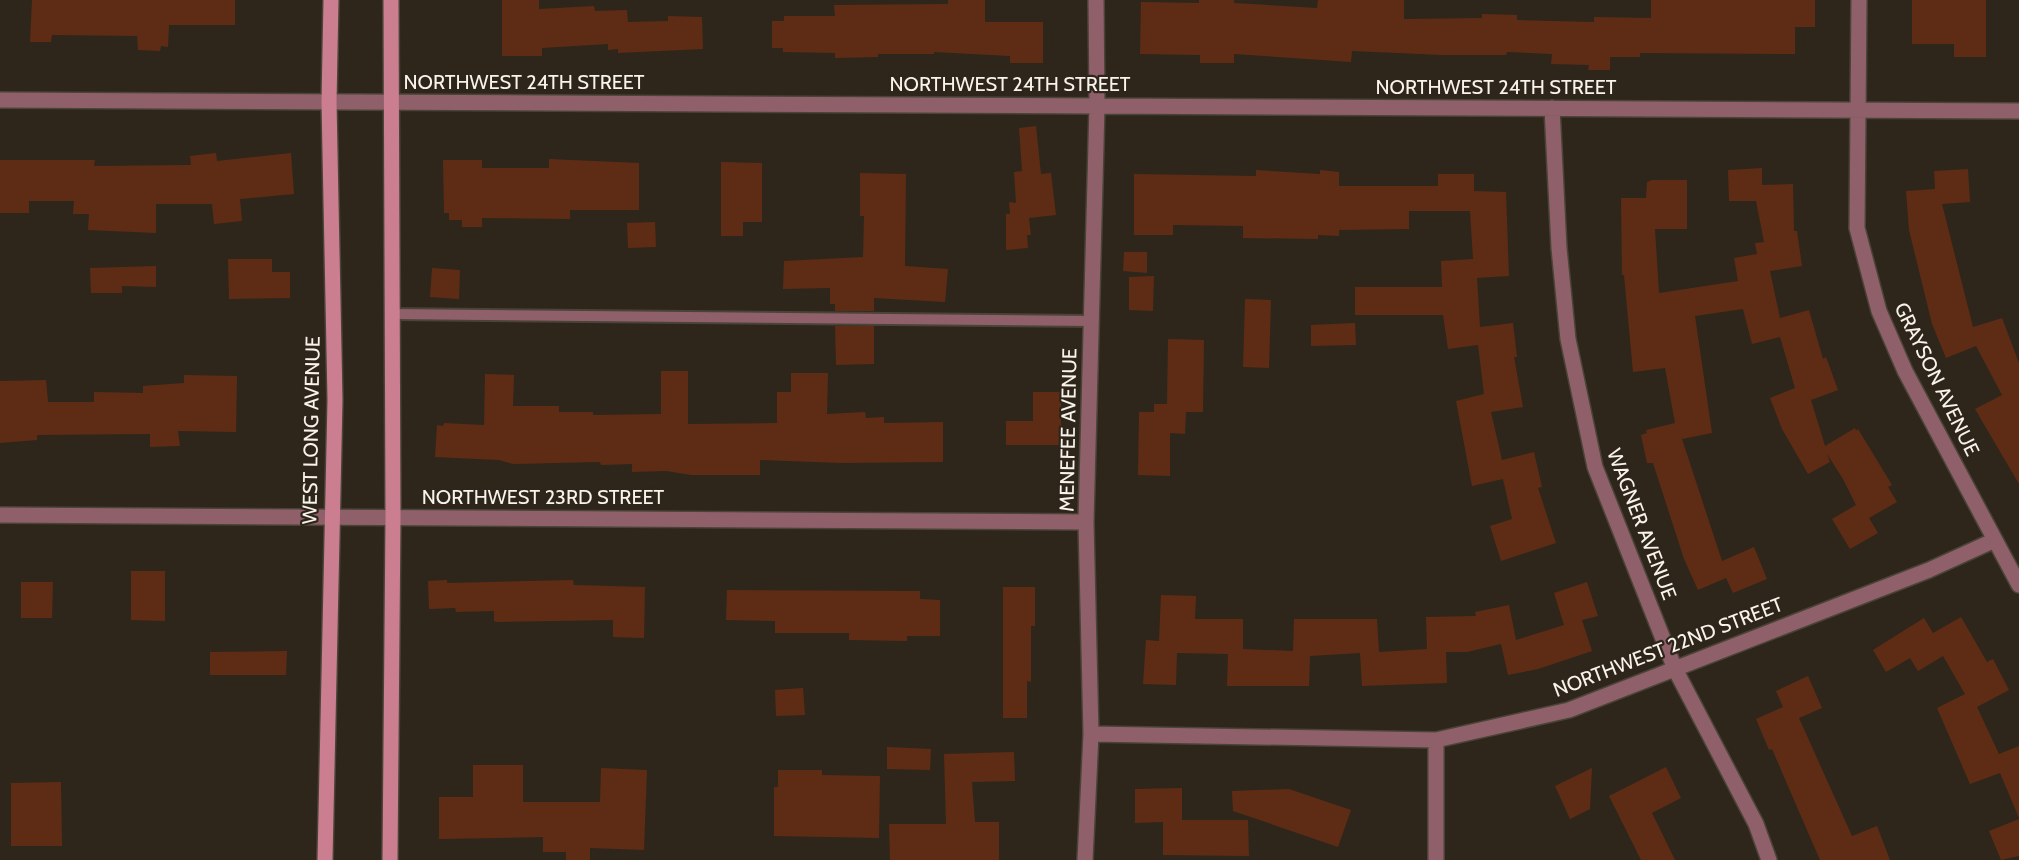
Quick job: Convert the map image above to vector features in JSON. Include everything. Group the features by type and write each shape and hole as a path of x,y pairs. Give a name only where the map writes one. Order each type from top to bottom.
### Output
{"main road":[{"name":"WEST LONG AVENUE","path":"325,860 335,400 329,102 331,0"},
{"path":"390,860 393,517 391,0"}],"street":[{"name":"MENEFEE AVENUE","path":"1085,860 1091,734 1086,522 1097,106 1095,0"},
{"name":"GRAYSON AVENUE","path":"1859,0 1857,228 1879,311 1905,371 2019,585"},
{"name":"NORTHWEST 24TH STREET","path":"0,100 2019,111"},
{"name":"WAGNER AVENUE","path":"1552,108 1559,248 1568,339 1595,467 1675,669 1756,824 1769,860"},
{"name":"NORTHWEST 23RD STREET","path":"0,515 1086,522"},
{"name":"NORTHWEST 22ND STREET","path":"1091,734 1436,740 1569,710 1929,570 1995,540"},
{"path":"1436,740 1436,860"}],"lane":[{"path":"392,314 1091,321"}],"building":[{"path":"32,0 235,0 235,25 169,25 168,47 161,46 160,51 138,50 137,36 52,35 51,42 30,42"},
{"path":"502,0 539,0 539,9 594,6 595,11 627,10 628,22 668,21 668,16 702,17 703,49 618,53 618,49 608,50 608,44 542,48 542,56 502,56"},
{"path":"948,0 985,0 985,22 1043,22 1043,63 1010,63 1010,56 934,52 934,54 878,54 878,57 835,58 835,53 783,52 783,48 772,48 772,21 784,21 784,16 835,16 834,5 948,4"},
{"path":"1199,0 1234,0 1234,3 1317,8 1318,0 1404,0 1404,19 1482,18 1482,14 1517,15 1517,20 1594,22 1594,17 1651,18 1651,0 1815,0 1815,27 1795,27 1795,54 1640,53 1640,57 1610,57 1610,70 1588,70 1589,65 1551,64 1552,54 1507,52 1506,55 1442,55 1352,51 1351,62 1234,54 1234,63 1200,63 1200,55 1140,54 1141,2 1199,3"},
{"path":"1912,0 1986,0 1986,57 1954,57 1954,44 1912,44"},
{"path":"1036,126 1041,174 1051,173 1056,215 1029,218 1031,235 1027,235 1028,248 1006,250 1006,214 1010,214 1009,202 1016,203 1014,172 1022,171 1019,128"},
{"path":"216,153 217,161 291,153 294,194 240,199 242,221 214,224 212,204 156,204 156,233 88,230 89,214 73,214 74,201 29,201 29,213 0,213 0,160 95,160 94,166 191,165 190,156"},
{"path":"549,159 639,163 639,210 570,210 570,219 482,218 482,227 462,227 462,220 449,220 449,213 444,213 443,160 482,160 482,168 549,168"},
{"path":"721,162 762,163 762,222 743,222 743,236 721,236"},
{"path":"1762,168 1762,185 1793,184 1794,231 1797,231 1802,266 1770,271 1780,318 1809,310 1823,359 1826,357 1838,390 1811,400 1825,446 1855,428 1856,431 1858,429 1892,485 1888,487 1897,502 1869,518 1878,533 1850,549 1832,519 1856,505 1843,479 1827,454 1830,462 1808,474 1782,429 1770,398 1795,388 1780,337 1752,344 1743,309 1695,316 1712,433 1682,439 1722,561 1754,547 1767,579 1733,593 1726,578 1698,590 1684,559 1653,463 1647,463 1641,435 1647,433 1646,430 1675,423 1665,368 1633,372 1624,275 1622,275 1621,198 1646,198 1647,182 1652,180 1687,180 1687,229 1655,229 1659,293 1738,281 1734,258 1757,254 1755,243 1764,242 1756,201 1729,201 1728,170"},
{"path":"1968,169 1970,202 1942,204 1973,327 2002,318 2019,363 2019,484 1975,409 2002,395 1976,346 1946,358 1932,324 1909,230 1906,191 1935,189 1934,171"},
{"path":"1256,170 1320,174 1320,170 1339,172 1339,186 1438,186 1438,174 1474,174 1474,191 1506,192 1509,276 1477,278 1480,327 1513,323 1517,357 1514,357 1523,407 1491,412 1502,460 1534,452 1542,487 1538,488 1556,543 1501,561 1490,526 1512,519 1503,479 1472,486 1456,401 1484,394 1478,345 1448,349 1443,315 1355,315 1355,287 1442,287 1441,261 1473,259 1470,211 1409,211 1409,229 1339,230 1339,236 1318,235 1318,239 1243,238 1243,226 1173,225 1173,235 1134,235 1134,174 1256,176"},
{"path":"860,173 906,174 905,266 948,269 945,302 874,298 874,311 835,311 835,304 830,304 830,288 783,289 784,261 863,257 864,216 860,216"},
{"path":"655,222 656,247 628,248 627,223"},
{"path":"1124,252 1147,252 1147,273 1123,271"},
{"path":"228,259 272,259 272,272 290,272 290,298 229,299"},
{"path":"156,266 156,287 122,286 122,293 91,293 90,268"},
{"path":"432,268 460,270 459,299 430,297"},
{"path":"1154,276 1153,311 1129,310 1129,277"},
{"path":"1245,299 1271,300 1269,368 1243,367"},
{"path":"1355,323 1356,345 1311,346 1311,325"},
{"path":"835,326 874,326 874,364 836,365"},
{"path":"1168,339 1204,340 1203,412 1186,412 1185,434 1170,433 1170,476 1138,475 1139,412 1154,412 1154,404 1167,404"},
{"path":"661,371 688,371 688,424 777,423 777,392 791,392 791,373 828,373 827,414 865,412 866,418 884,417 884,423 943,422 943,462 841,463 760,460 760,475 691,475 666,471 632,472 632,464 601,465 600,462 513,464 499,460 435,457 437,425 443,426 444,423 484,425 485,374 514,375 513,406 559,406 559,412 593,412 593,415 661,414"},
{"path":"184,375 237,376 236,432 178,431 180,446 150,447 150,434 37,435 37,440 0,443 0,381 46,380 48,402 94,402 94,392 143,393 143,386 184,383"},
{"path":"1033,392 1061,392 1061,445 1006,445 1006,421 1033,421"},
{"path":"131,571 165,571 165,621 131,620"},
{"path":"447,580 447,583 573,580 574,585 645,587 644,638 613,637 613,620 497,622 494,621 494,611 456,612 455,608 429,609 428,581"},
{"path":"21,582 53,582 52,618 21,618"},
{"path":"1587,582 1598,616 1582,620 1592,651 1538,669 1508,675 1501,644 1467,652 1446,652 1447,683 1362,686 1360,653 1310,656 1309,686 1227,686 1228,654 1177,653 1176,685 1143,684 1146,640 1159,641 1161,595 1196,596 1195,619 1243,619 1243,649 1293,651 1294,619 1377,619 1379,652 1427,649 1426,617 1476,616 1475,612 1509,605 1516,640 1564,625 1554,593"},
{"path":"1003,587 1035,587 1035,626 1031,626 1031,682 1027,681 1027,718 1003,718"},
{"path":"727,590 920,591 920,599 940,600 940,636 907,636 907,641 849,640 849,633 775,633 775,621 726,620"},
{"path":"1961,617 1987,662 1993,659 2009,690 1977,707 1999,754 2019,746 2019,818 2000,773 1970,784 1937,708 1965,694 1943,656 1918,671 1910,658 1886,672 1873,650 1924,618 1933,633"},
{"path":"287,651 286,675 210,675 210,652"},
{"path":"1808,676 1822,708 1799,718 1852,836 1877,826 1890,860 1820,860 1772,749 1769,750 1756,719 1783,707 1776,691"},
{"path":"803,688 805,715 776,716 775,690"},
{"path":"887,747 931,749 930,770 887,769"},
{"path":"1014,752 1015,781 972,782 975,822 999,822 999,860 890,860 889,824 946,824 944,754"},
{"path":"473,765 523,765 523,802 600,802 601,768 647,770 644,850 590,848 590,860 566,860 566,852 543,852 543,837 439,839 439,797 473,797"},
{"path":"1666,767 1681,798 1652,813 1675,860 1641,860 1609,796"},
{"path":"1592,768 1590,809 1570,819 1555,786"},
{"path":"778,770 822,770 822,775 880,776 879,838 774,836 774,787 778,787"},
{"path":"61,782 62,846 11,846 11,783"},
{"path":"1182,788 1182,820 1248,820 1249,856 1163,855 1163,822 1135,823 1135,789"},
{"path":"1289,789 1351,810 1338,847 1233,811 1232,791"},
{"path":"2019,819 2019,856 2001,860 1989,831"}]}
